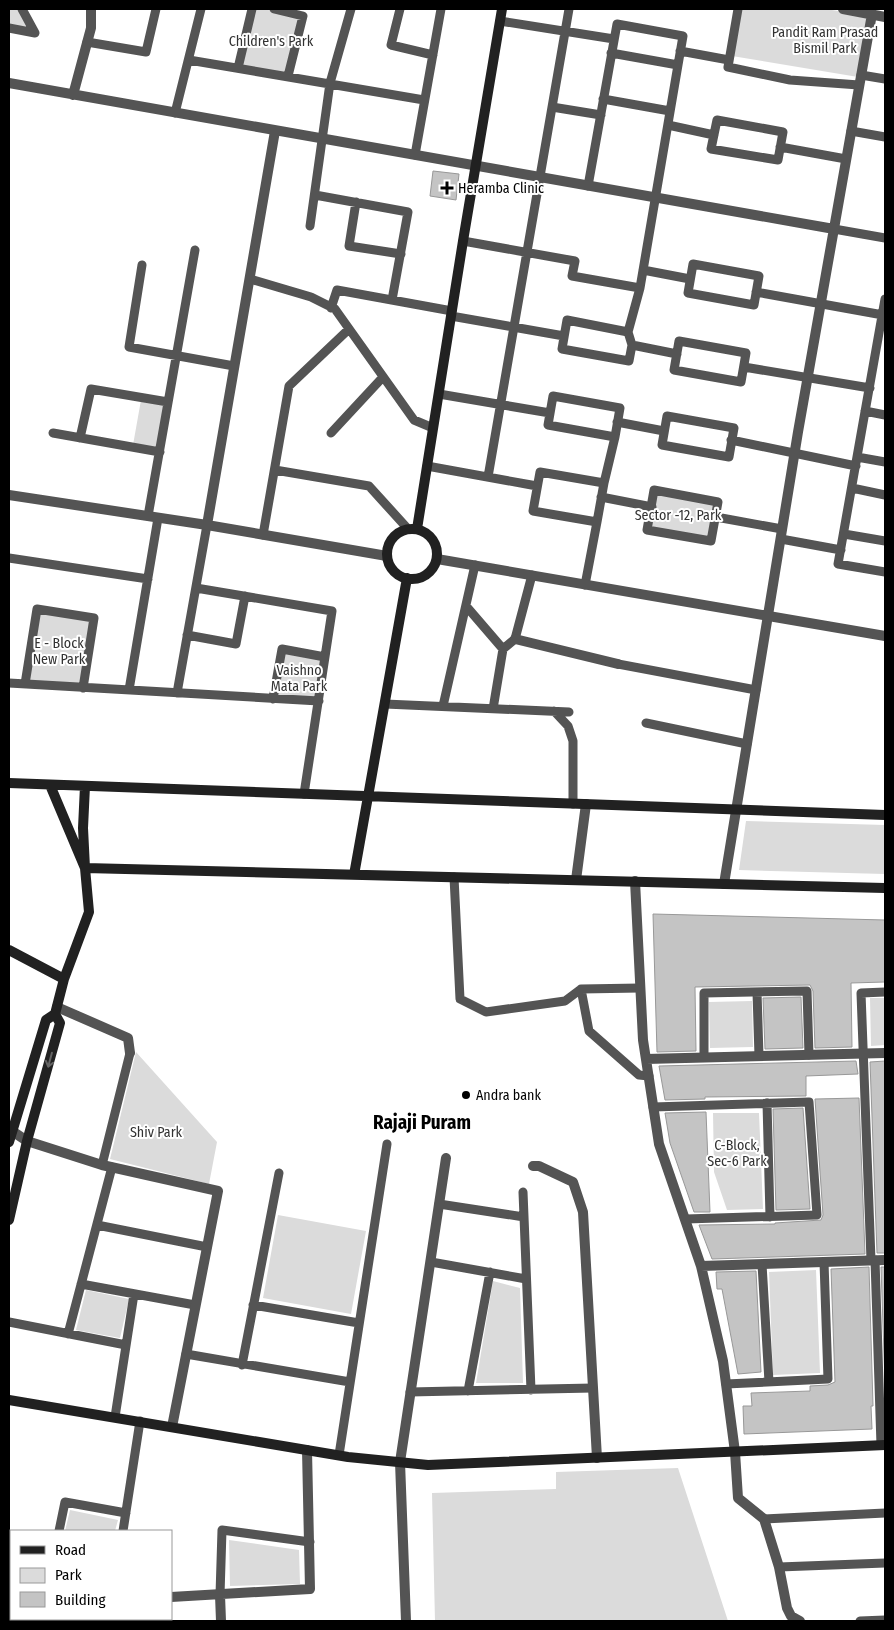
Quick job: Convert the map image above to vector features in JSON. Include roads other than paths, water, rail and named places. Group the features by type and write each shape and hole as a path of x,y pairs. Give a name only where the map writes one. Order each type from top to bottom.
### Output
{"street":[{"path":"73,95 91,28 91,9"},
{"path":"412,529 427,466 502,9"},
{"path":"843,9 885,17"},
{"path":"724,884 820,304 872,14"},
{"path":"9,83 834,229"},
{"path":"207,525 276,130"},
{"path":"9,495 207,525 387,556"},
{"path":"412,529 431,537 435,543 437,559 434,566 423,577 407,578 399,576 393,570 387,556 388,548 395,536 412,529"},
{"path":"437,559 885,636"},
{"path":"354,875 407,578"},
{"path":"515,639 618,664"},
{"path":"9,783 885,815"},
{"path":"50,785 85,868"},
{"path":"9,1142 11,1130 46,1020 56,1010 64,979 90,912 82,828 85,786"},
{"path":"576,880 586,804"},
{"path":"85,868 885,888"},
{"path":"635,881 643,1040 659,1144 701,1266 723,1361 735,1452 738,1498 764,1519 779,1566 787,1608 791,1616 800,1621"},
{"path":"9,950 64,979"},
{"path":"56,1010 128,1038 130,1053"},
{"path":"9,1220 60,1023 56,1010"},
{"path":"646,1059 885,1054"},
{"path":"11,1130 28,1141 107,1166 218,1191 172,1426"},
{"path":"406,1621 400,1462 446,1158"},
{"path":"533,1166 539,1166 574,1182 583,1212 597,1458"},
{"path":"701,1266 877,1260"},
{"path":"9,1400 339,1455 428,1465 883,1445"},
{"path":"172,1597 310,1589 308,1450"},
{"path":"220,1595 221,1621"}],"lane":[{"path":"9,28 35,33 22,9"},
{"path":"87,42 146,52 156,9"},
{"path":"175,112 201,9"},
{"path":"238,68 252,9"},
{"path":"274,9 303,16 288,76"},
{"path":"310,226 330,83 351,9"},
{"path":"400,9 391,45 433,55"},
{"path":"415,155 441,9"},
{"path":"488,477 569,9"},
{"path":"738,9 728,67 790,80 885,79"},
{"path":"500,21 614,39"},
{"path":"588,186 616,24 683,36 640,288 628,332 632,345 628,361 562,349 567,320 628,332"},
{"path":"680,51 729,60"},
{"path":"611,53 678,64"},
{"path":"188,60 424,100"},
{"path":"603,99 670,111"},
{"path":"552,107 601,115"},
{"path":"717,120 783,132 778,160 712,148 714,135 717,120"},
{"path":"668,125 714,135"},
{"path":"851,131 885,137"},
{"path":"780,148 846,159"},
{"path":"315,195 408,212 392,300"},
{"path":"356,202 349,246 401,254"},
{"path":"834,229 885,238"},
{"path":"463,241 575,261 572,276 640,288"},
{"path":"129,690 148,579 160,452 195,250"},
{"path":"693,264 759,276 754,305 688,293 690,279 693,264"},
{"path":"142,265 129,347 234,366"},
{"path":"643,270 690,279"},
{"path":"250,278 311,297 335,309 414,420 433,428"},
{"path":"332,308 337,290 564,336"},
{"path":"756,292 882,314"},
{"path":"885,298 838,564 885,572"},
{"path":"264,535 289,386 349,329"},
{"path":"680,341 746,353 744,367 741,382 674,370 680,341"},
{"path":"632,345 677,354"},
{"path":"744,367 870,388"},
{"path":"330,433 383,377"},
{"path":"80,438 91,389 168,402"},
{"path":"439,394 550,413"},
{"path":"584,585 615,437 620,408 553,396 548,426 615,437"},
{"path":"866,411 885,415"},
{"path":"667,416 734,428 731,440 728,457 662,445 667,416"},
{"path":"618,422 664,431"},
{"path":"53,433 160,452"},
{"path":"731,440 795,453 857,461 885,462"},
{"path":"427,466 537,486"},
{"path":"275,470 369,486 412,529"},
{"path":"597,522 533,511 537,486 540,472 604,483"},
{"path":"852,488 885,495"},
{"path":"654,490 718,502 716,517 712,541 647,530 654,490"},
{"path":"601,497 652,507"},
{"path":"716,517 841,550"},
{"path":"177,693 207,525"},
{"path":"844,534 885,541"},
{"path":"9,558 148,579"},
{"path":"443,706 475,565"},
{"path":"493,709 503,648 515,639 532,575"},
{"path":"196,588 332,611 304,794"},
{"path":"187,635 236,644 246,596"},
{"path":"466,606 503,648"},
{"path":"25,684 37,609 94,618 83,688"},
{"path":"273,699 282,649 326,657"},
{"path":"618,664 756,690"},
{"path":"9,683 318,702"},
{"path":"385,704 569,712"},
{"path":"554,712 568,726 574,740 574,804"},
{"path":"646,723 747,744"},
{"path":"454,877 460,999 486,1012 565,1001 581,989 640,988"},
{"path":"581,989 589,1031 639,1075 649,1076"},
{"path":"704,1057 704,993 807,991 808,1055"},
{"path":"757,992 759,1056"},
{"path":"883,1445 877,1260 863,1054 861,992 885,992"},
{"path":"68,1334 97,1225 130,1053"},
{"path":"653,1107 809,1102 817,1215 686,1219"},
{"path":"767,1103 770,1217"},
{"path":"339,1455 387,1144"},
{"path":"242,1365 279,1174"},
{"path":"522,1192 531,1390"},
{"path":"439,1204 524,1217"},
{"path":"97,1225 207,1247"},
{"path":"430,1262 526,1279"},
{"path":"726,1384 828,1379 824,1262"},
{"path":"762,1264 769,1382"},
{"path":"468,1391 490,1272"},
{"path":"81,1284 195,1305"},
{"path":"115,1417 134,1294"},
{"path":"253,1305 359,1323"},
{"path":"9,1322 126,1344"},
{"path":"186,1354 350,1382"},
{"path":"410,1392 593,1388"},
{"path":"123,1530 140,1421"},
{"path":"59,1530 66,1502 126,1513"},
{"path":"764,1519 885,1514"},
{"path":"220,1595 222,1530 310,1542"},
{"path":"779,1566 885,1563"},
{"path":"860,1621 885,1620"}],"place":[{"name":"Heramba Clinic","path":"447,188"},
{"name":"Andra bank","path":"466,1095"}],"district":[{"name":"Rajaji Puram","path":"422,1122"}],"park label":[{"name":"Pandit Ram Prasad Bismil Park","path":"825,40"},
{"name":"Children's Park","path":"271,41"},
{"name":"Sector -12, Park","path":"678,515"},
{"name":"E - Block New Park","path":"59,652"},
{"name":"Vaishno Mata Park","path":"299,678"},
{"name":"Shiv Park","path":"156,1132"},
{"name":"C-Block, Sec-6 Park","path":"737,1154"}]}
